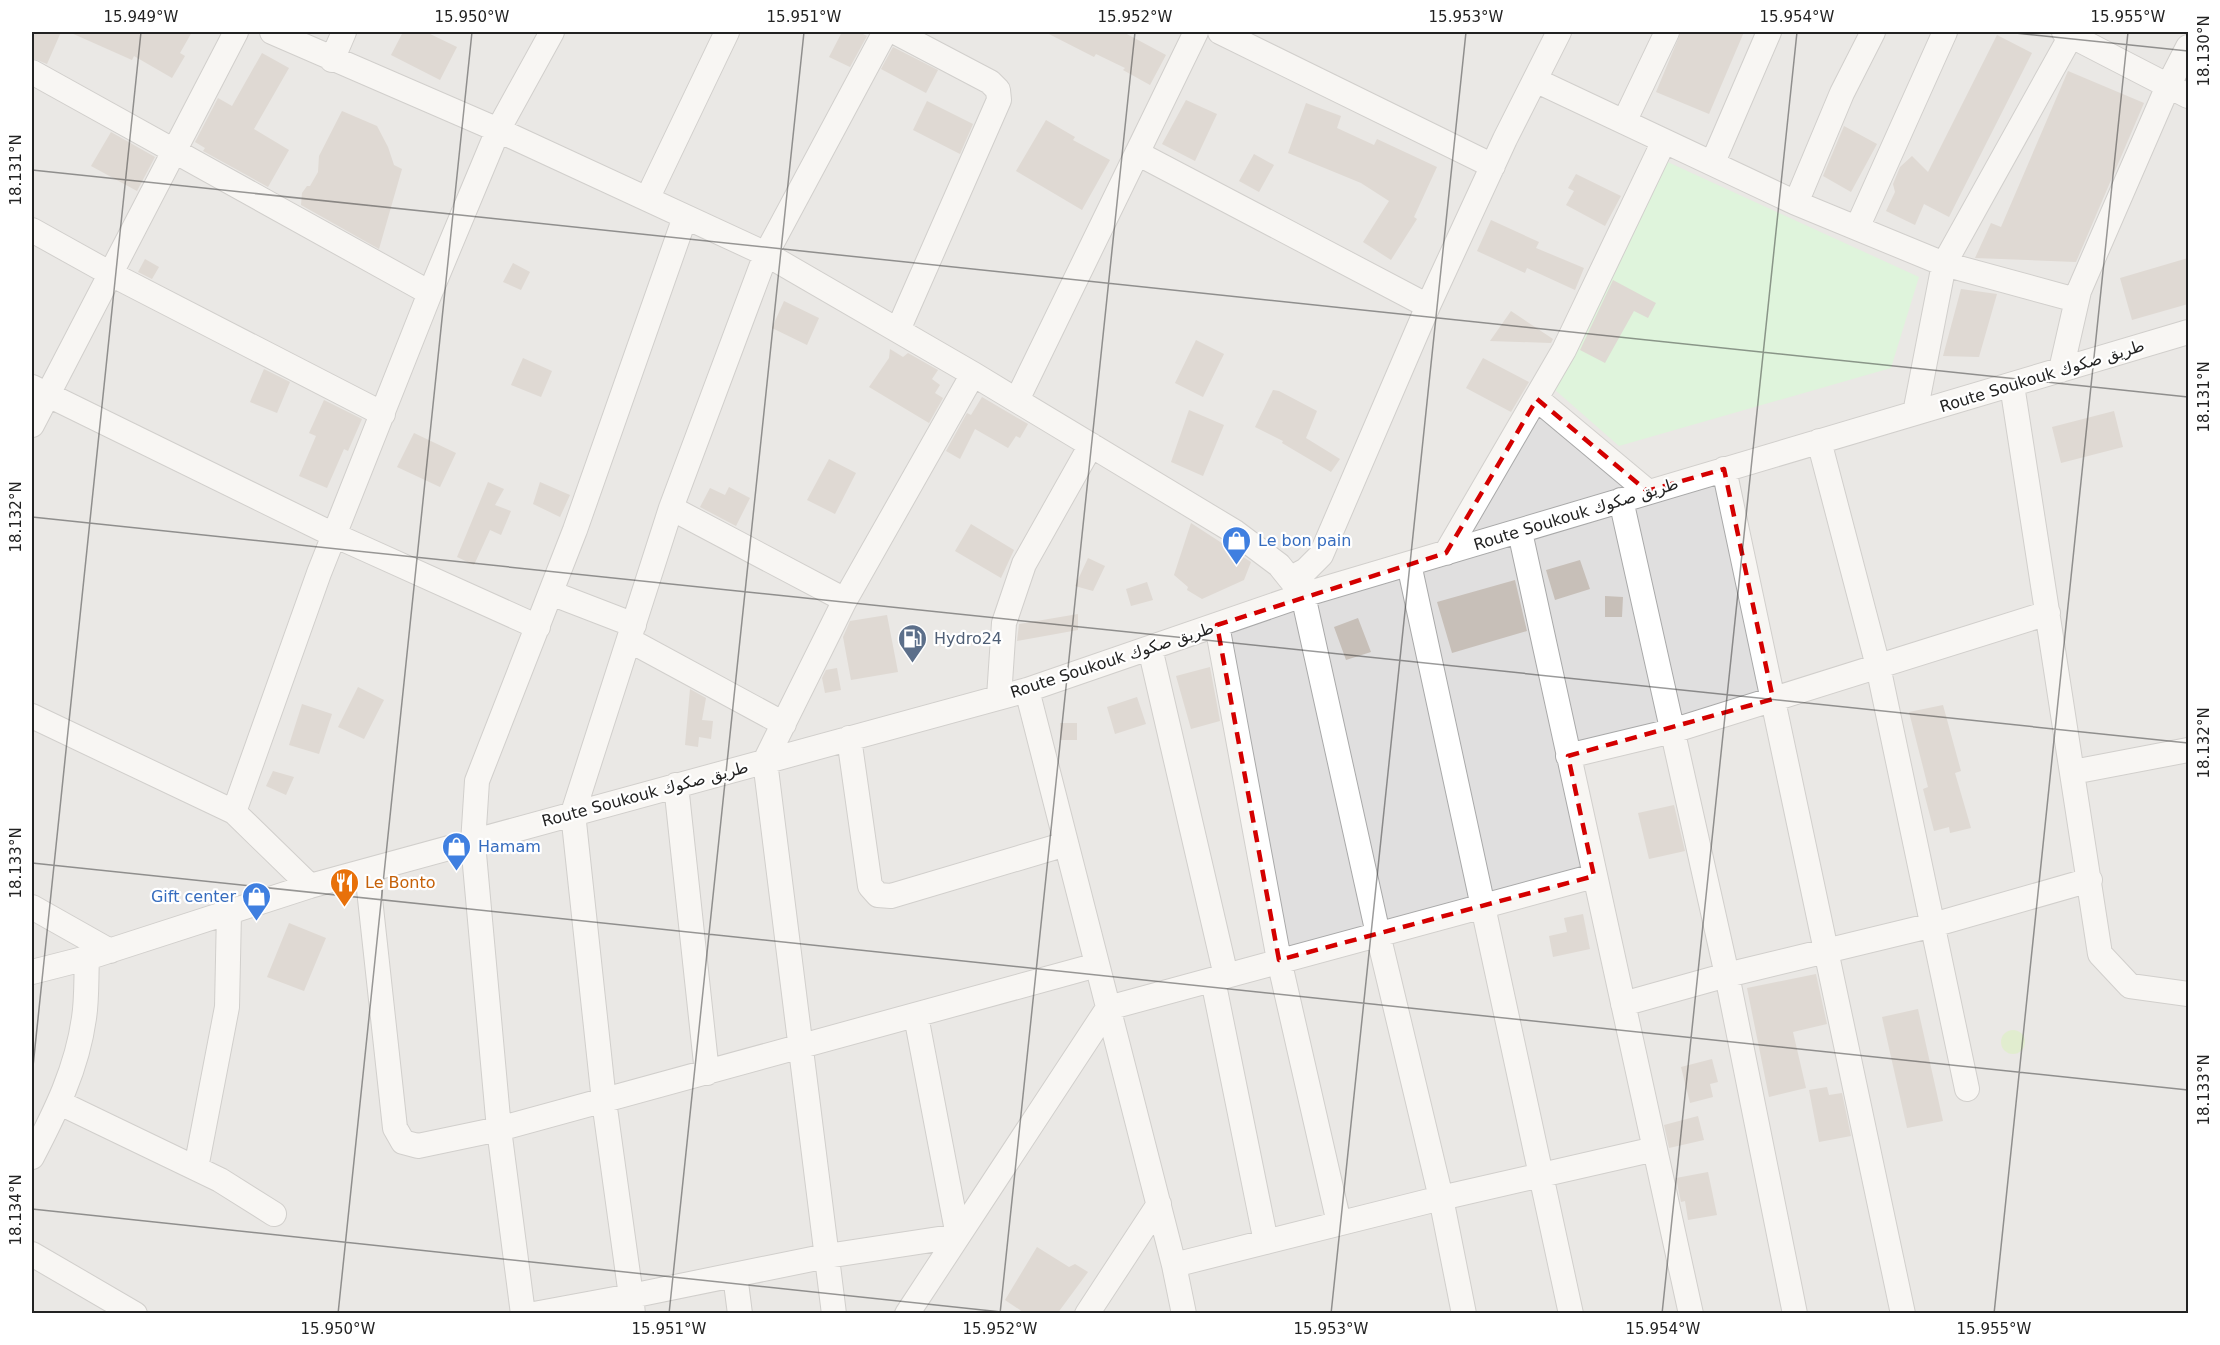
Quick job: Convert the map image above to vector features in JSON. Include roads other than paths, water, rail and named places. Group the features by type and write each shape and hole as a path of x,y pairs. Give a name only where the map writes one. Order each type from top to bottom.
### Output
{"street":[{"path":"32,425 39,392 111,274 172,151 236,32"},
{"path":"272,32 332,60 498,130 766,254 1017,400 1235,532 1279,566 1297,587 1441,1198 1464,1314"},
{"path":"332,60 344,32"},
{"path":"234,812 333,535 430,293 498,130 552,32"},
{"path":"647,199 727,32"},
{"path":"632,1305 604,1101 573,813 671,508 766,254 885,32"},
{"path":"895,32 990,82 998,90 999,99 898,330"},
{"path":"1017,400 1196,32"},
{"path":"1220,32 1493,166"},
{"path":"1297,587 1306,570 1321,555 1428,306 1559,32"},
{"path":"1624,122 1667,32"},
{"path":"1713,162 1769,32"},
{"path":"1796,203 1842,93 1873,32"},
{"path":"1857,228 1945,32"},
{"path":"1915,413 1944,264 2069,33 2178,91"},
{"path":"2061,370 2076,300 2178,91 2188,47"},
{"path":"32,72 430,293"},
{"path":"1535,80 1796,203 1944,264 2076,300"},
{"path":"1446,553 1564,350 1664,141"},
{"path":"1137,153 1428,306"},
{"path":"523,1314 499,1129 473,843 477,781 551,593 685,217"},
{"path":"32,230 111,274 383,414"},
{"name":"Route Soukouk طريق صكوك","path":"32,972 110,951 310,886 1027,690 1217,625 1297,587 1409,564 1520,532 1647,491 2188,332"},
{"path":"834,1314 765,761 845,600 973,374"},
{"path":"2012,385 2100,954 2130,986 2188,994"},
{"path":"39,392 333,535 538,627"},
{"path":"1537,399 1647,491"},
{"path":"1819,441 1878,666 1967,1089"},
{"path":"999,697 1004,623 1024,564 1091,445"},
{"path":"1724,469 1903,1314"},
{"path":"1621,500 1727,975 1795,1314"},
{"path":"671,508 845,600"},
{"path":"1520,532 1691,1314"},
{"path":"1409,564 1570,1314"},
{"path":"551,593 631,633 783,724"},
{"path":"1568,756 1672,731 2048,613"},
{"path":"1217,625 1279,960 1339,1223"},
{"path":"1149,648 1220,978 1266,1242"},
{"path":"1027,690 1159,1204 1184,1314"},
{"path":"32,716 234,812 310,886"},
{"path":"849,738 870,886 878,895 891,896 1066,844"},
{"path":"2073,772 2188,750"},
{"path":"676,785 707,1073"},
{"path":"367,871 395,1128 403,1143 418,1146 499,1129 801,1049 1097,965"},
{"path":"907,1314 1108,1008 1594,876"},
{"path":"1623,1004 1727,975 1933,925 2090,880"},
{"path":"32,907 110,951"},
{"path":"196,1168 227,1007 229,912"},
{"path":"32,1157 60,1103 81,1036 87,958"},
{"path":"916,1016 958,1236"},
{"path":"60,1103 196,1168 274,1214"},
{"path":"1174,1265 1441,1198 1655,1149"},
{"path":"1087,1314 1159,1204"},
{"path":"534,1314 632,1305 735,1275 827,1256 958,1236"},
{"path":"32,1254 135,1314"},
{"path":"735,1275 740,1314"}],"place":[{"name":"Le bon pain","path":"1237,566"},
{"name":"Hydro24","path":"913,664"},
{"name":"Hamam","path":"457,872"},
{"name":"Le Bonto","path":"344,908"},
{"name":"Gift center","path":"257,922"}]}
